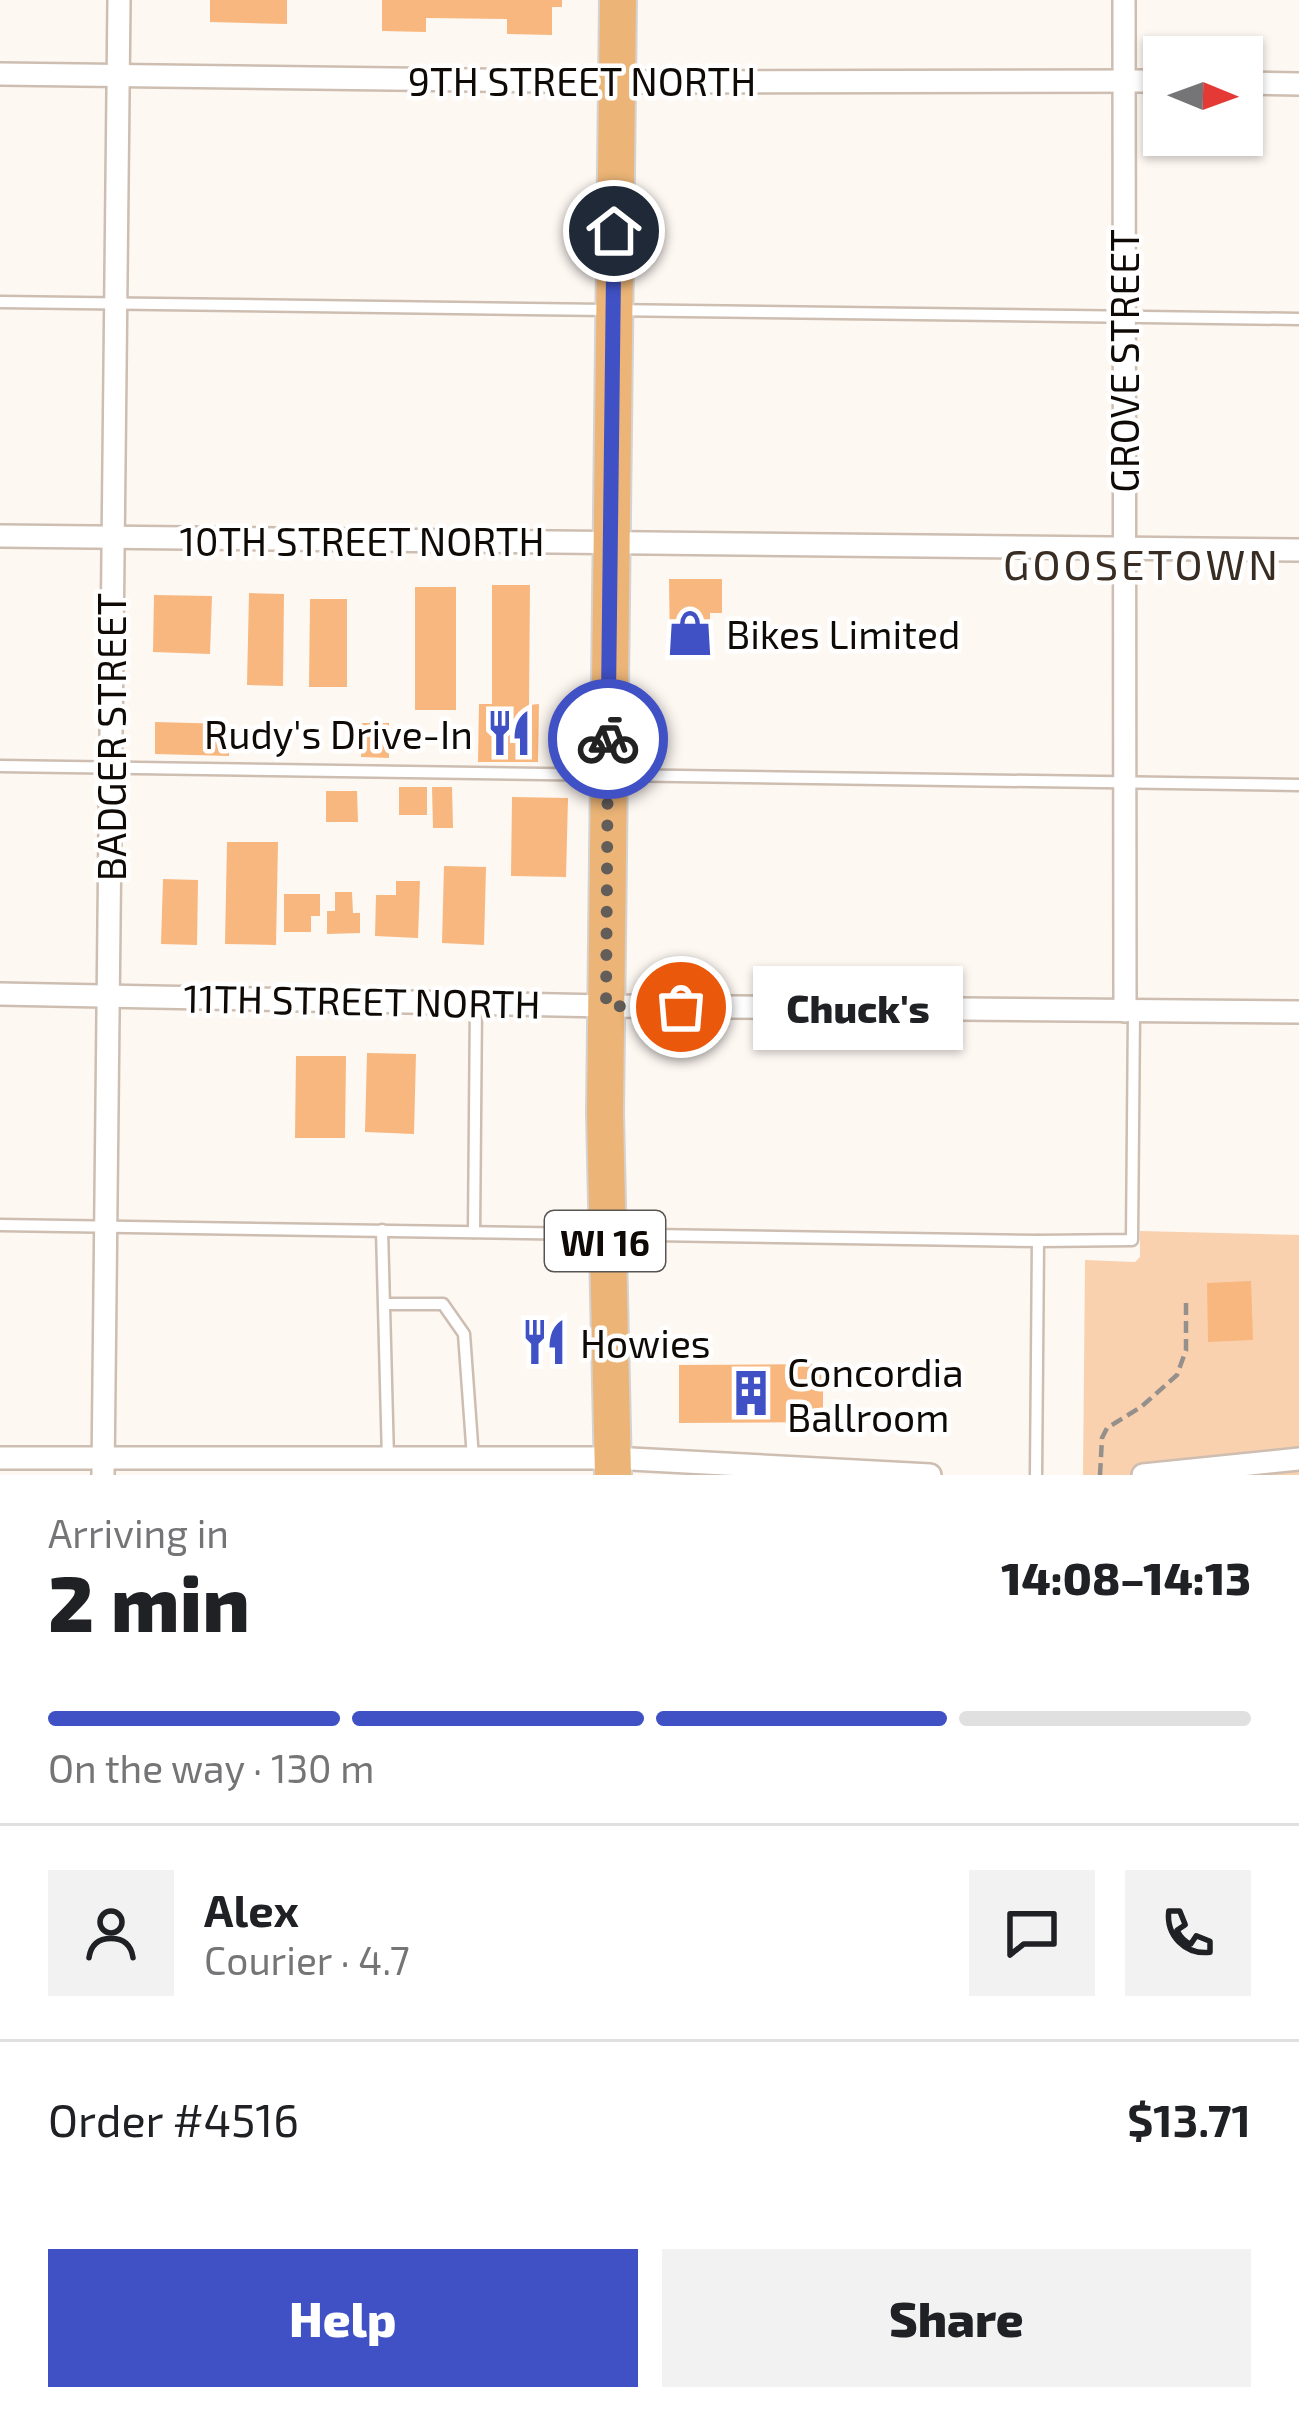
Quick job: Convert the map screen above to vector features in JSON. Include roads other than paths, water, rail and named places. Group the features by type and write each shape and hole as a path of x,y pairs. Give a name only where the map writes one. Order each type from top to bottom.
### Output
{"main road":[{"name":"WI 16","path":"612,1466 605,1234 618,0"}],"street":[{"name":"BADGER STREET","path":"103,1468 119,0"},
{"name":"GROVE STREET","path":"1124,0 1123,783 1130,1011"},
{"name":"9TH STREET NORTH","path":"0,74 616,82 1143,80"},
{"path":"1263,83 1299,84"},
{"name":"10TH STREET NORTH","path":"0,536 1299,550"},
{"name":"11TH STREET NORTH","path":"0,994 606,1006 1299,1012"},
{"path":"0,1459 103,1468 263,1467 388,1459 930,1475"},
{"path":"1143,1475 1299,1459"}],"lane":[{"path":"0,302 1299,319"},
{"path":"0,766 1299,784"},
{"path":"475,1232 476,1003"},
{"path":"0,1225 1132,1240 1130,1011"},
{"path":"382,1230 388,1459"},
{"path":"1036,1475 1038,1241"},
{"path":"386,1304 443,1304 464,1334 458,1464"}],"place":[{"name":"Bikes Limited","path":"690,633"},
{"name":"Rudy's Drive-In","path":"509,733"},
{"name":"Chuck's","path":"681,1007"},
{"name":"Howies","path":"544,1342"},
{"name":"Concordia Ballroom","path":"751,1393"}],"district":[{"name":"GOOSETOWN","path":"1142,563"}]}
